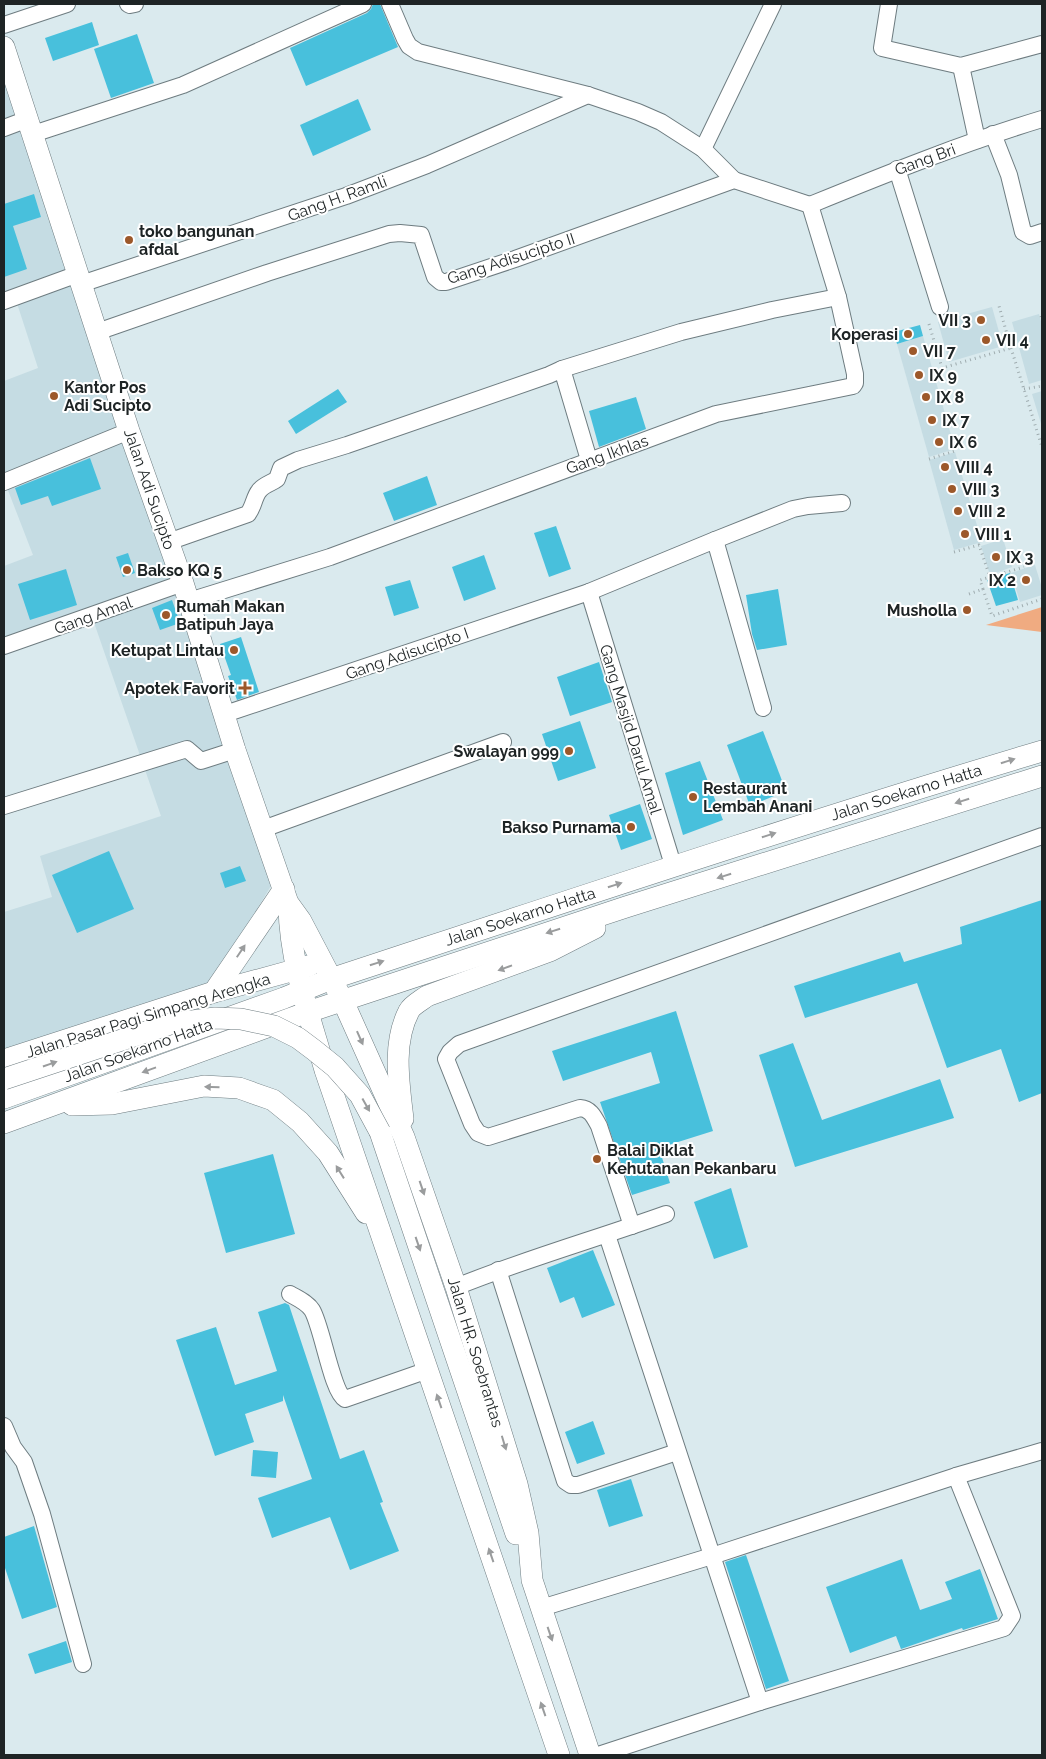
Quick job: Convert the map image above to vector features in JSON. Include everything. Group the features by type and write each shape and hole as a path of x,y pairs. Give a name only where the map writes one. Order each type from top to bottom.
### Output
{"main road":[{"name":"Jalan Adi Sucipto","path":"4,47 129,430 186,592 235,750 286,896 327,970"},
{"name":"Jalan Soekarno Hatta","path":"4,1098 284,998 299,980 327,970 1042,751"},
{"name":"Jalan Soekarno Hatta","path":"4,1123 308,1012 626,907 1042,776"},
{"name":"Jalan Adi Sucipto","path":"286,896 299,980"},
{"path":"214,992 286,896"},
{"path":"404,1137 398,1066 401,1033 410,1009 427,996 550,951 596,928 626,907"},
{"name":"Jalan HR. Soebrantas","path":"327,970 343,1001 404,1137 456,1287 517,1484 528,1533 532,1580 590,1755"},
{"path":"299,980 325,1070 559,1755"},
{"name":"Jalan Pasar Pagi Simpang Arengka","path":"4,1060 214,992 299,980"},
{"path":"4,1079 170,1024 215,1018 241,1019 274,1026 298,1038 335,1067 360,1094 380,1132 532,1580"},
{"path":"52,1106 112,1104 204,1086 238,1088 273,1100 300,1122 328,1153 385,1242"}],"street":[{"path":"4,25 68,4"},
{"path":"128,4 130,6 135,4"},
{"path":"4,128 30,127 183,85 363,4"},
{"path":"390,4 409,46 418,52 588,95 638,112 662,122 703,149 734,180 810,205"},
{"path":"703,149 773,4"},
{"path":"889,4 882,48 961,66 1042,44"},
{"path":"961,66 977,140"},
{"name":"Gang H. Ramli","path":"4,301 346,196 426,165 588,95"},
{"name":"Gang Bri","path":"810,205 897,169 993,134 1042,119"},
{"path":"993,134 1009,175 1023,232 1030,236 1042,232"},
{"path":"897,169 940,307"},
{"name":"Gang Adisucipto II","path":"97,332 267,273 390,234 421,235 435,276 441,282 454,280 734,180"},
{"name":"Gang Ikhlas","path":"186,592 330,557 716,414 853,386 855,374 838,297 810,205"},
{"path":"168,542 248,514 253,508 261,488 275,482 281,468 298,460 348,445 562,369 681,332 772,310 838,297"},
{"path":"562,369 589,460"},
{"path":"4,482 129,430"},
{"name":"Gang Adisucipto I","path":"225,714 589,592 793,509 842,503"},
{"path":"715,540 763,708"},
{"name":"Gang Amal","path":"4,646 186,592"},
{"name":"Gang Masjid Darul Amal","path":"589,592 674,865"},
{"path":"263,829 502,742"},
{"path":"4,806 187,749 201,761 235,750"},
{"path":"632,1226 599,1126 593,1114 585,1108 580,1108 488,1138 478,1132 472,1124 446,1059 450,1052 459,1044 1042,836"},
{"path":"456,1287 498,1270 666,1214"},
{"path":"606,1235 760,1702"},
{"path":"498,1270 565,1481 571,1486 578,1485 677,1452"},
{"path":"290,1294 306,1303 314,1313 338,1389 345,1400 428,1370"},
{"path":"4,1426 13,1447 24,1462 42,1514 60,1586 84,1664"},
{"path":"541,1608 712,1556 956,1476 1042,1451"},
{"path":"598,1755 760,1702 1004,1628 1012,1616 956,1476"}],"path":[{"path":"999,306 1042,448"},
{"path":"929,324 942,368 1011,348"},
{"path":"1024,389 1042,386"},
{"path":"929,459 955,451"},
{"path":"954,552 979,545 990,577"},
{"path":"1024,566 980,580 992,616 1042,600"},
{"path":"969,594 983,589"}],"shaded area":[{"path":"4,72 275,879 212,985 4,1053 4,912 52,897 40,856 161,816 90,611 4,639 4,566 33,555 4,480 4,381 38,368 13,291 4,294"},
{"path":"992,307 1003,346 949,362 938,322"},
{"path":"1039,314 1042,325 1042,380 1029,384 1012,322"},
{"path":"923,336 955,449 929,457 897,344"},
{"path":"1042,391 1042,427 1032,394"},
{"path":"955,452 982,542 954,550 929,460"},
{"name":"IX 3","path":"1003,539 1012,567 990,575 981,546"},
{"name":"IX 2","path":"1035,565 1042,588 1042,595 1020,602 1011,573"},
{"path":"1042,607 1042,632 986,625"}],"building":[{"path":"373,4 380,4 398,47 306,86 290,48 367,13"},
{"path":"92,22 99,45 53,61 45,38"},
{"path":"137,34 154,83 111,98 94,49"},
{"path":"358,99 371,130 313,156 300,125"},
{"path":"34,194 41,217 13,226 27,269 4,277 4,204"},
{"name":"Koperasi","path":"920,325 923,336 897,344 894,332"},
{"path":"338,389 347,402 296,434 288,421"},
{"path":"636,397 646,429 599,447 589,411"},
{"path":"90,458 101,489 52,506 48,496 21,505 15,488"},
{"path":"427,476 437,505 394,521 383,493"},
{"path":"556,526 571,569 549,577 534,533"},
{"path":"128,553 135,573 123,577 116,557"},
{"path":"484,555 496,589 464,601 452,567"},
{"path":"66,569 77,605 30,620 18,584"},
{"path":"1010,573 1018,600 996,606 987,580"},
{"path":"410,580 419,608 394,616 385,587"},
{"path":"778,589 787,645 757,650 752,634 746,595"},
{"name":"Rumah Makan Batipuh Jaya","path":"172,600 180,623 160,630 152,608"},
{"path":"241,637 259,692 237,700 228,676 231,675 220,644"},
{"path":"599,662 612,702 570,716 557,677"},
{"name":"Swalayan 999","path":"580,721 596,768 558,781 542,734"},
{"path":"763,731 786,791 750,806 727,745"},
{"name":"Restaurant Lembah Anani","path":"700,761 723,820 683,835 665,773"},
{"name":"Bakso Purnama","path":"640,804 652,839 621,850 609,815"},
{"path":"109,851 134,909 77,933 52,875"},
{"path":"240,866 246,881 225,888 220,873"},
{"path":"1042,900 1042,1093 1019,1102 1001,1049 947,1068 917,983 805,1018 794,986 900,952 904,962 962,944 960,927"},
{"path":"676,1011 713,1131 659,1148 670,1183 632,1195 600,1102 660,1083 651,1052 563,1081 552,1051"},
{"path":"793,1043 822,1120 940,1079 954,1118 795,1167 759,1055"},
{"path":"273,1154 295,1234 226,1253 204,1173"},
{"path":"731,1188 748,1247 714,1259 694,1202"},
{"path":"593,1250 615,1305 582,1318 574,1297 560,1303 547,1268"},
{"path":"285,1303 289,1305 340,1459 364,1450 383,1502 380,1503 399,1551 350,1570 330,1517 272,1538 258,1498 312,1479 283,1395 283,1401 245,1414 254,1442 215,1456 176,1340 216,1327 235,1385 277,1371 258,1312"},
{"path":"593,1421 605,1454 577,1464 565,1432"},
{"path":"253,1450 278,1452 276,1478 251,1476"},
{"path":"631,1479 643,1516 609,1527 597,1490"},
{"path":"34,1526 57,1607 22,1619 4,1565 4,1537"},
{"path":"746,1555 789,1681 766,1689 725,1562"},
{"path":"902,1559 920,1610 952,1599 945,1582 980,1569 998,1619 963,1630 962,1628 901,1649 896,1636 850,1653 826,1587"},
{"path":"66,1641 72,1662 35,1674 28,1654"}],"place":[{"name":"toko bangunan afdal","path":"129,240"},
{"name":"VII 3","path":"981,320"},
{"name":"Koperasi","path":"908,334"},
{"name":"VII 4","path":"986,340"},
{"name":"VII 7","path":"913,351"},
{"name":"IX 9","path":"919,375"},
{"name":"Kantor Pos Adi Sucipto","path":"54,396"},
{"name":"IX 8","path":"926,397"},
{"name":"IX 7","path":"932,420"},
{"name":"IX 6","path":"939,442"},
{"name":"VIII 4","path":"945,467"},
{"name":"VIII 3","path":"952,489"},
{"name":"VIII 2","path":"958,511"},
{"name":"VIII 1","path":"965,534"},
{"name":"IX 3","path":"996,557"},
{"name":"Bakso KQ 5","path":"127,570"},
{"name":"IX 2","path":"1026,580"},
{"name":"Musholla","path":"967,610"},
{"name":"Rumah Makan Batipuh Jaya","path":"166,615"},
{"name":"Ketupat Lintau","path":"234,650"},
{"name":"Apotek Favorit","path":"245,688"},
{"name":"Swalayan 999","path":"569,751"},
{"name":"Restaurant Lembah Anani","path":"693,797"},
{"name":"Bakso Purnama","path":"631,827"},
{"name":"Balai Diklat Kehutanan Pekanbaru","path":"597,1159"}]}
